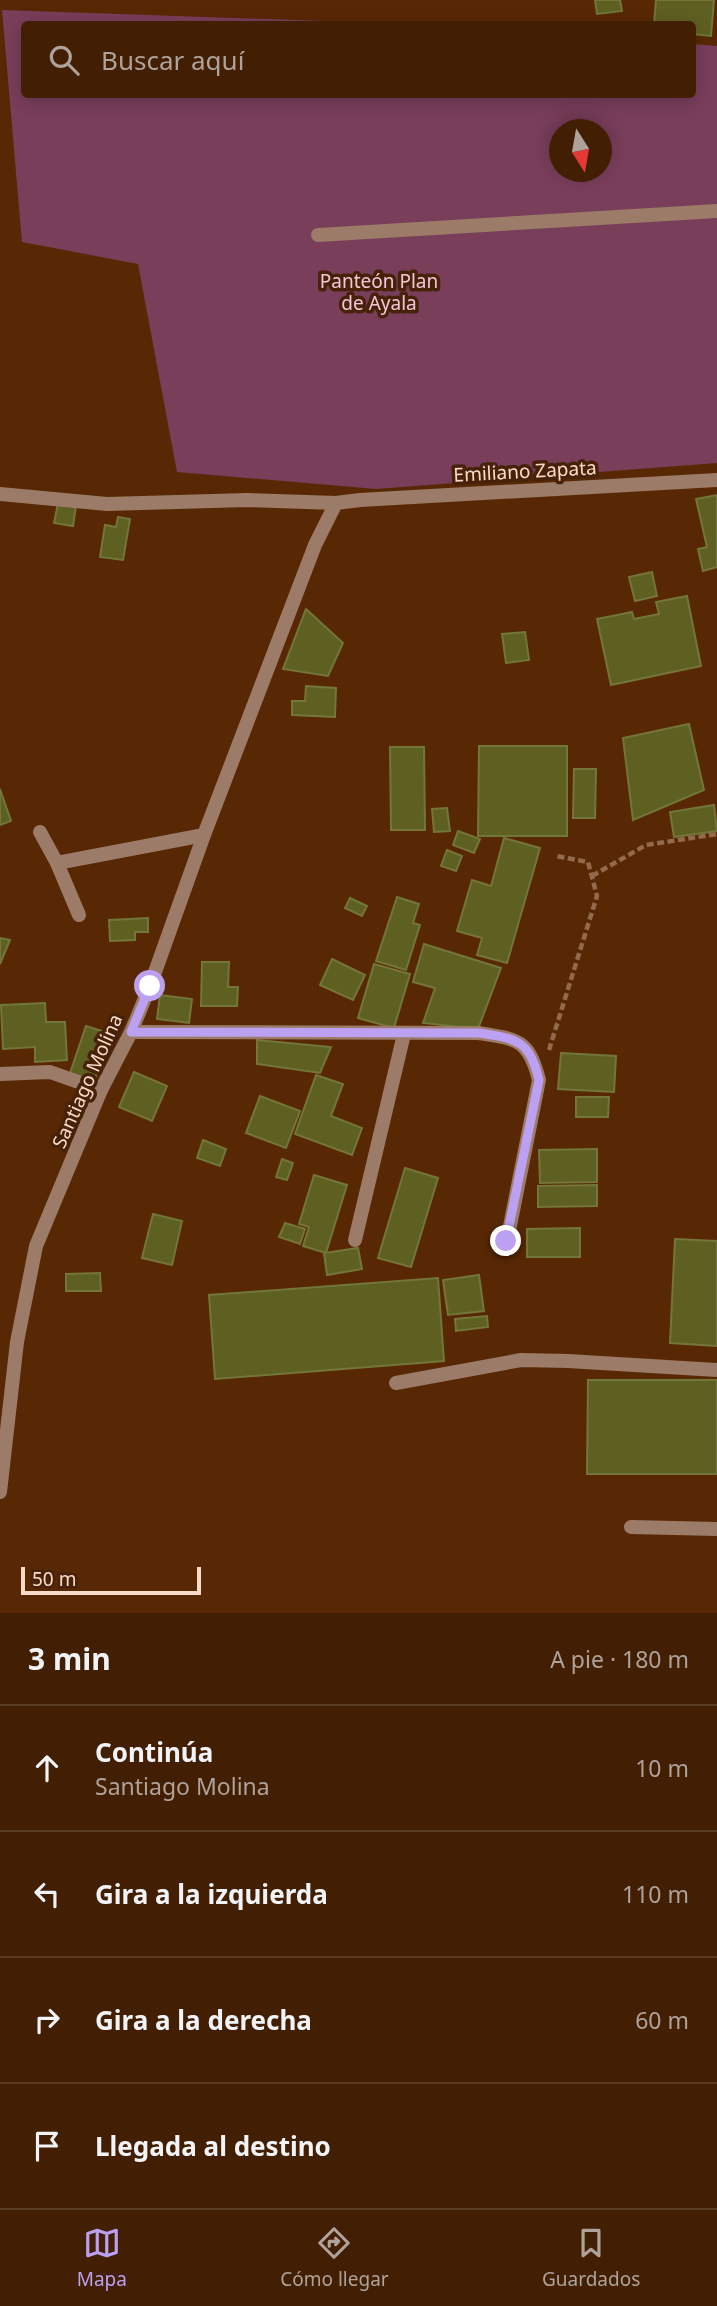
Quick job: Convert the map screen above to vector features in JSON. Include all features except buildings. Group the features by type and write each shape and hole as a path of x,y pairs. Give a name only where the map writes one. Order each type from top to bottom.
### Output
{"street":[{"path":"318,235 717,211"},
{"name":"Emiliano Zapata","path":"0,494 107,504 247,500 336,503 717,480"},
{"name":"Santiago Molina","path":"0,1492 17,1342 36,1246 101,1090 131,1032 150,986 204,835 315,545 336,503"},
{"path":"40,832 57,863 79,915"},
{"path":"57,863 204,835"},
{"path":"131,1032 479,1033 508,1037 522,1045 533,1057 539,1080 506,1241"},
{"path":"355,1240 404,1034"},
{"path":"0,1074 50,1072 101,1090"},
{"path":"396,1383 521,1360 717,1370"},
{"path":"631,1527 717,1529"}],"path":[{"path":"592,876 646,845 717,834"},
{"path":"539,1080 597,896 588,862 556,856"}],"green space":[{"name":"Panteón Plan de Ayala","path":"2,10 324,21 21,21 21,98 696,98 696,44 717,46 717,463 376,489 177,472 138,264 22,242"}],"route":[{"path":"150,986 131,1032 479,1033 508,1037 522,1045 533,1057 539,1080 506,1241"}]}
